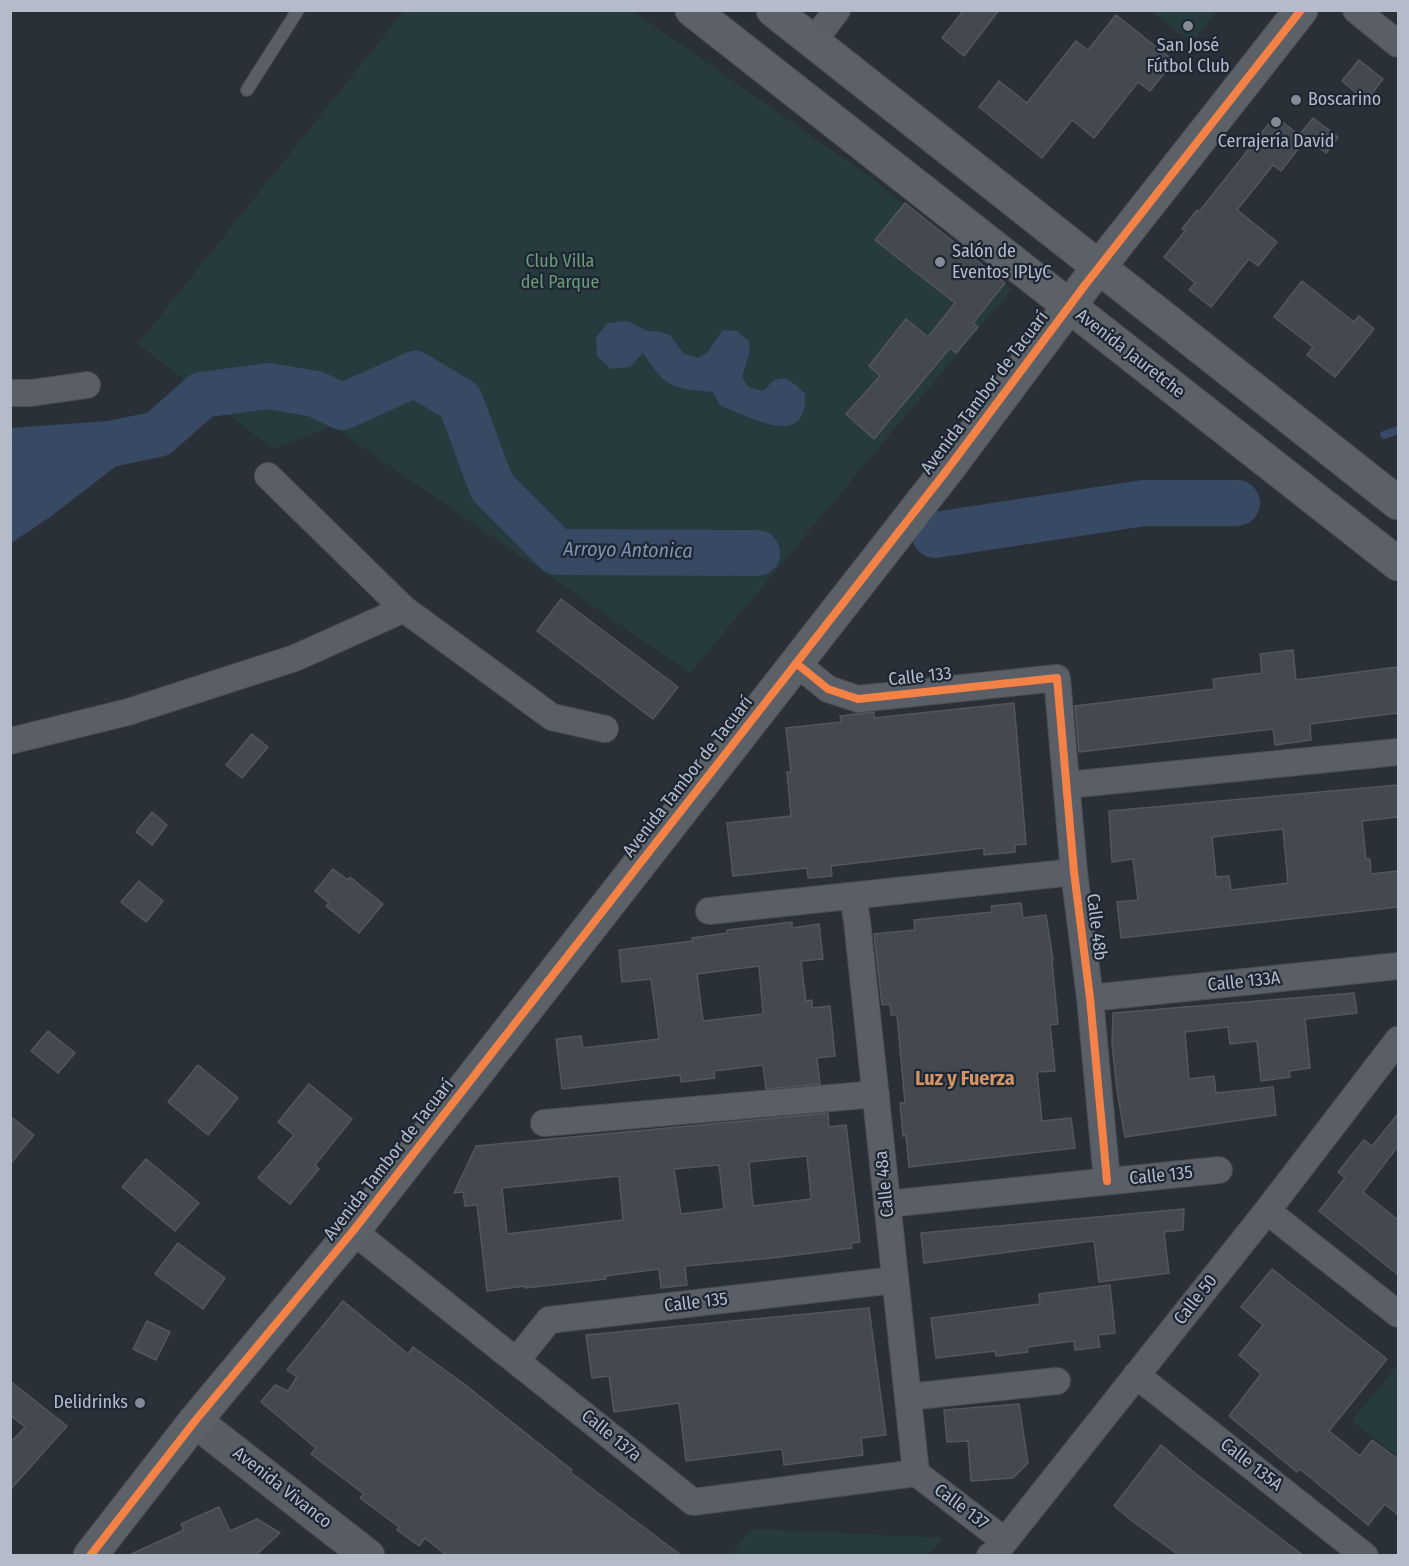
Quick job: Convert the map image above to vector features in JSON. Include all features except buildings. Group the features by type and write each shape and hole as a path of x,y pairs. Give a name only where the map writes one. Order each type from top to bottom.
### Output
{"main road":[{"name":"Avenida Jauretche","path":"692,10 1398,564"},
{"path":"773,10 1398,502"},
{"name":"Avenida Tambor de Tacuarí","path":"90,1556 195,1420 353,1232 947,470 1099,267 1301,10"},
{"name":"Avenida Vivanco","path":"195,1420 368,1556"}],"street":[{"path":"813,42 837,10"},
{"path":"1356,10 1398,44"},
{"path":"10,393 31,393 87,385"},
{"path":"268,476 404,609 552,717 605,729"},
{"path":"10,741 128,712 284,662 404,609"},
{"name":"Calle 133","path":"796,663 828,689 858,699 1057,678"},
{"name":"Calle 48b","path":"1057,678 1074,872 1090,998 1107,1181"},
{"path":"1067,785 1398,752"},
{"path":"710,911 1074,872"},
{"name":"Calle 48a","path":"853,896 916,1473"},
{"name":"Calle 133A","path":"1090,998 1398,966"},
{"name":"Calle 50","path":"997,1551 1267,1211 1398,1040"},
{"path":"544,1123 876,1094"},
{"name":"Calle 135","path":"887,1204 1219,1170"},
{"path":"1267,1211 1398,1314"},
{"name":"Calle 137a","path":"353,1232 693,1502 916,1473"},
{"name":"Calle 135","path":"516,1361 549,1320 895,1280"},
{"name":"Calle 135A","path":"1136,1376 1365,1556"},
{"path":"908,1397 1057,1381"},
{"name":"Calle 137","path":"916,1473 997,1551"}],"lane":[{"path":"247,90 298,10"}],"green space":[{"name":"San José Fútbol Club","path":"1217,10 1192,42 1151,11"},
{"name":"Club Villa del Parque","path":"404,11 633,11 870,177 1012,289 690,673 332,426 273,449 138,344"},
{"path":"1398,1364 1398,1457 1352,1421"},
{"path":"752,1529 943,1538 929,1555 730,1555"}],"water":[{"path":"627,321 648,331 670,335 683,353 697,358 707,353 723,330 737,331 748,340 750,351 742,377 748,387 763,391 774,380 786,378 805,394 803,411 797,421 787,426 761,422 720,405 713,392 671,384 658,374 643,353 630,367 611,369 597,356 596,337 608,323"},
{"path":"122,420 158,434 50,517 11,543 11,428"}],"waterway":[{"name":"Arroyo Antonica","path":"10,465 158,434 202,395 268,386 316,394 342,407 415,374 460,401 492,487 557,552 757,553"},
{"name":"Arroyo Antonica","path":"1384,435 1398,430"},
{"name":"Arroyo Antonica","path":"935,535 1144,503 1237,503"}],"cycle path":[{"path":"90,1556 195,1421 353,1231 947,470 1085,285 1301,10"},
{"path":"796,663 828,689 858,699 1057,678 1074,872 1090,998 1107,1181"}],"place":[{"name":"San José Fútbol Club","path":"1188,26"},
{"name":"Boscarino","path":"1296,100"},
{"name":"Cerrajería David","path":"1276,122"},
{"name":"Salón de Eventos IPLyC","path":"940,262"},
{"name":"Delidrinks","path":"140,1403"}],"district":[{"name":"Luz y Fuerza","path":"965,1079"}]}
